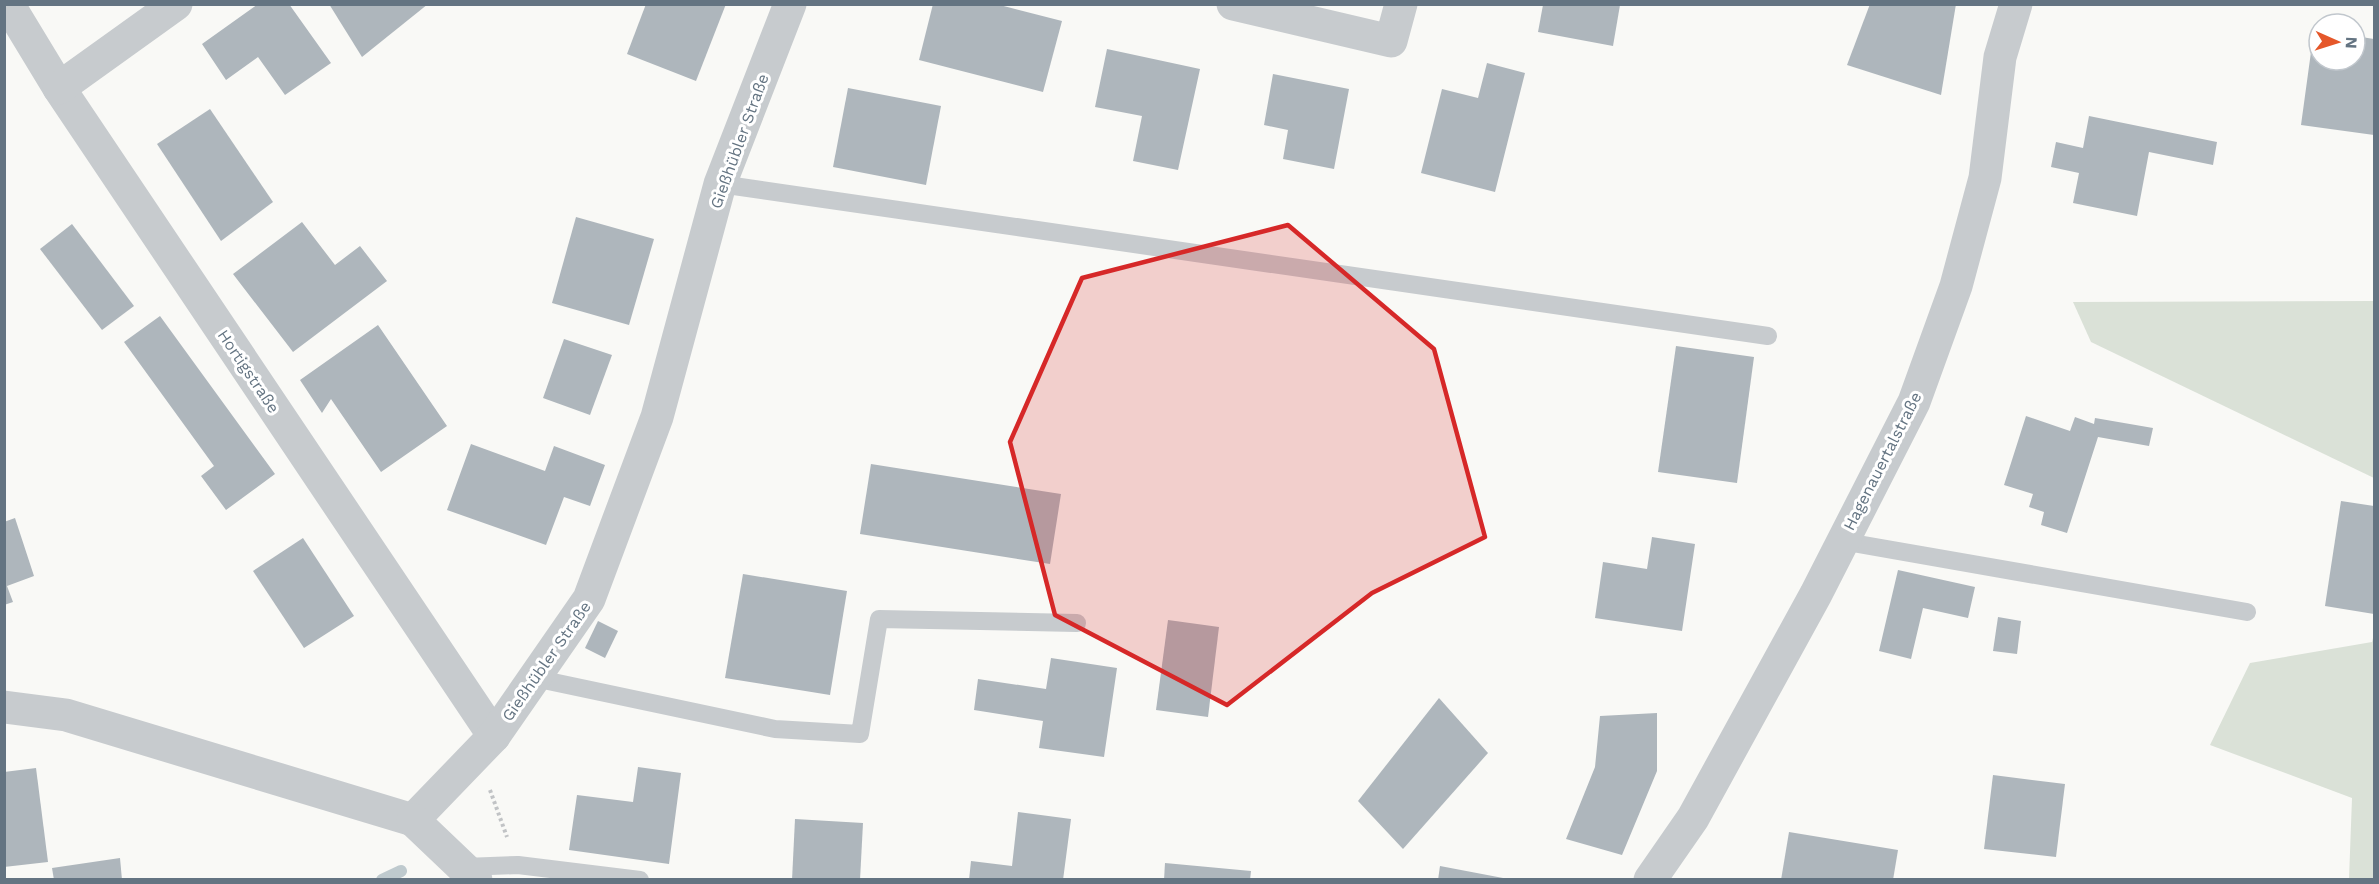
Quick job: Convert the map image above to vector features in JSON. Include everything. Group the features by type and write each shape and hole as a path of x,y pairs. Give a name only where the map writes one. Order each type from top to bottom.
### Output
{"street":[{"name":"Hortigstraße","path":"8,4 59,88 485,745"},
{"path":"59,88 176,4"},
{"name":"Gießhübler Straße","path":"413,820 485,745 589,599 657,417 720,184 790,4"},
{"path":"1233,4 1391,41 1401,4"},
{"name":"Hagenauertalstraße","path":"1650,879 1693,818 1816,594 1841,541 1914,402 1956,286 1985,178 2000,57 2016,4"},
{"path":"4,707 66,715 413,820 470,873"}],"lane":[{"path":"720,184 1768,336"},
{"path":"1841,541 2247,612"},
{"path":"534,678 775,729 860,734 879,619 1077,623"},
{"path":"470,873 518,865 640,879"}],"path":[{"path":"485,745 518,865"}],"highlighted area":[{"path":"1288,225 1434,349 1485,537 1372,593 1227,705 1055,615 1010,442 1082,278"}],"shaded area":[{"path":"2374,301 2374,478 2091,342 2073,302"},
{"path":"2374,634 2374,879 2349,879 2352,798 2210,745 2250,663 2372,642"}],"building":[{"path":"258,4 289,4 331,63 285,95 258,57 226,80 202,44"},
{"path":"329,4 428,4 362,57"},
{"path":"646,4 726,4 696,81 627,54"},
{"path":"933,4 996,4 1062,21 1043,92 919,60"},
{"path":"1870,4 1956,4 1941,95 1847,65"},
{"path":"1543,5 1620,5 1613,46 1538,32"},
{"path":"2367,38 2374,39 2374,135 2301,125 2308,72 2367,72"},
{"path":"1107,49 1200,69 1178,170 1133,161 1142,116 1095,107"},
{"path":"1487,63 1525,73 1495,192 1421,173 1442,89 1478,98"},
{"path":"1273,74 1349,89 1334,169 1283,159 1288,130 1264,125"},
{"path":"848,88 941,106 926,185 833,167"},
{"path":"210,109 273,202 221,241 157,144"},
{"path":"2089,116 2217,142 2213,165 2149,152 2137,216 2073,203 2079,173 2051,167 2056,142 2083,148"},
{"path":"576,217 654,239 629,325 552,303"},
{"path":"302,222 335,265 360,246 387,281 293,352 233,274"},
{"path":"72,224 134,306 102,330 40,249"},
{"path":"160,316 275,474 226,510 201,476 214,466 124,342"},
{"path":"378,325 447,426 381,472 331,399 322,413 300,380"},
{"path":"564,339 612,355 590,415 543,398"},
{"path":"1676,346 1754,357 1737,483 1658,472"},
{"path":"2026,416 2070,431 2075,417 2094,424 2095,418 2153,428 2149,446 2098,437 2067,533 2041,525 2044,512 2029,507 2033,494 2004,485"},
{"path":"471,444 545,471 554,446 605,465 590,506 564,497 546,545 447,510"},
{"path":"871,464 1061,494 1050,564 860,534"},
{"path":"2341,501 2374,506 2374,614 2325,606"},
{"path":"15,518 34,576 7,586 13,602 4,605 4,522"},
{"path":"1652,537 1695,544 1682,631 1595,618 1603,562 1647,569"},
{"path":"303,538 354,616 304,648 253,571"},
{"path":"1898,570 1975,587 1968,618 1923,608 1911,659 1879,651"},
{"path":"743,574 847,591 830,695 725,678"},
{"path":"1998,617 2021,621 2017,654 1993,651"},
{"path":"1168,620 1219,627 1208,717 1156,710"},
{"path":"598,621 618,631 605,658 585,648"},
{"path":"1051,658 1117,668 1104,757 1039,748 1043,721 974,710 978,679 1046,689"},
{"path":"1439,698 1488,753 1403,849 1358,801"},
{"path":"1657,713 1657,771 1622,855 1566,839 1595,767 1600,716"},
{"path":"638,767 681,773 669,864 569,850 577,795 633,802"},
{"path":"36,768 48,862 4,867 4,772"},
{"path":"1993,775 2065,784 2056,857 1984,849"},
{"path":"1018,812 1071,819 1063,880 969,880 971,861 1012,866"},
{"path":"795,819 863,823 860,880 792,880"},
{"path":"1789,832 1898,850 1893,880 1781,880"},
{"path":"120,858 122,880 54,880 52,868"},
{"path":"1165,863 1251,871 1250,880 1164,880"},
{"path":"1440,866 1503,878 1503,880 1438,880"}],"waterway":[{"path":"382,880 401,871"}]}
